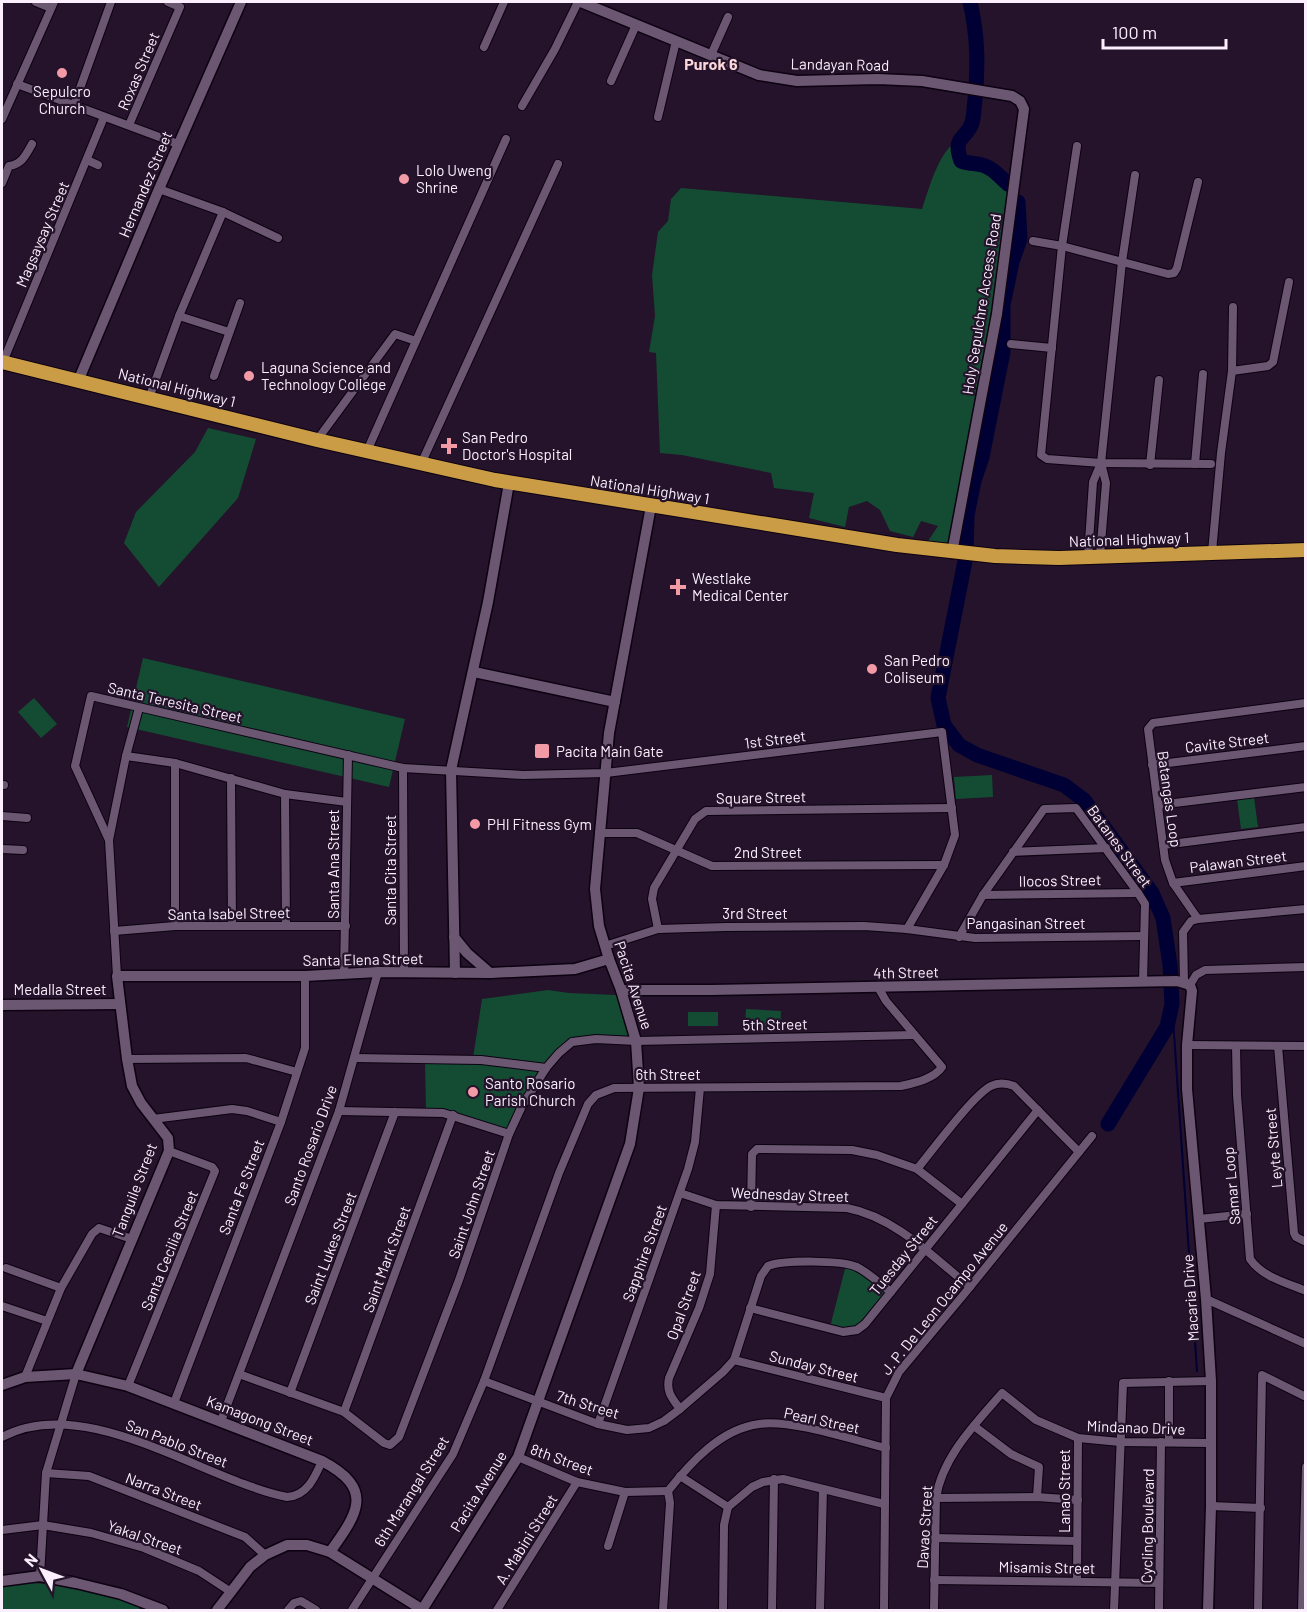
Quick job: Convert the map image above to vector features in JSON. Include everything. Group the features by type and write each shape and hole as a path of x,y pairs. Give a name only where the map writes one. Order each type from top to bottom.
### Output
{"highway":[{"name":"National Highway 1","path":"2,362 317,440 509,483 961,554 1016,557 1094,556 1305,549"}],"street":[{"path":"2,119 53,5 36,2"},
{"path":"74,105 111,2"},
{"name":"Roxas Street","path":"129,125 180,7 168,2"},
{"name":"Hernandez Street","path":"79,380 178,144 241,2"},
{"path":"484,47 504,2"},
{"path":"522,106 580,2"},
{"name":"Landayan Road","path":"580,2 759,75 797,81 922,81 980,91"},
{"path":"711,55 728,17"},
{"path":"611,81 636,25"},
{"path":"658,117 676,41"},
{"path":"17,84 178,144"},
{"name":"Holy Sepulchre Access Road","path":"961,554 997,314 1024,109 1020,101 1012,96 980,91"},
{"name":"Magsaysay Street","path":"2,362 104,117"},
{"path":"367,450 506,138"},
{"path":"2,183 5,164 16,165 33,144"},
{"path":"1077,146 1062,246 1041,455 1047,459 1101,463 1211,464"},
{"path":"87,160 98,165"},
{"path":"421,464 558,164"},
{"path":"1094,556 1093,482 1101,463 1122,262 1135,175"},
{"path":"1033,242 1062,246 1168,274 1174,273 1198,182"},
{"path":"159,189 223,212 278,238"},
{"path":"149,398 179,316 223,212"},
{"path":"1232,371 1268,366 1273,362 1289,282"},
{"path":"214,376 240,303"},
{"path":"1212,552 1221,453 1232,371 1233,307"},
{"path":"179,316 229,332"},
{"path":"317,440 394,334 416,341"},
{"path":"1011,344 1052,348"},
{"path":"1195,464 1203,374"},
{"path":"1150,465 1159,380"},
{"path":"1094,556 1106,483 1101,463"},
{"path":"455,973 451,770 474,672 509,483"},
{"name":"Pacita Avenue","path":"422,1610 518,1457 630,1144 639,1088 636,1041 599,926 595,899 609,733 651,506"},
{"path":"474,672 615,702"},
{"name":"Santa Teresita Street","path":"109,840 75,766 90,697 403,768"},
{"name":"Batangas Loop","path":"1198,920 1173,883 1165,860 1148,729 1153,723 1305,703"},
{"name":"Tanguile Street","path":"40,1576 46,1473 76,1374 169,1150 168,1138 141,1103 132,1086 119,1004 117,976 109,840 126,756 139,708"},
{"name":"1st Street","path":"403,768 523,775 606,773 942,732 955,835 944,865 907,929"},
{"name":"Cavite Street","path":"1152,765 1305,746"},
{"name":"Santa Ana Street","path":"344,973 348,754"},
{"path":"126,756 175,763 285,794 347,802"},
{"path":"175,763 175,926"},
{"name":"Santa Cita Street","path":"403,768 404,972"},
{"path":"231,778 232,925"},
{"path":"1158,805 1305,787"},
{"path":"285,794 286,925"},
{"name":"Square Street","path":"658,929 652,899 654,888 675,849 695,819 706,811 952,808"},
{"name":"Batanes Street","path":"1013,852 1044,809 1076,808 1107,848 1144,904 1144,979"},
{"path":"2,816 27,818"},
{"path":"1163,845 1305,827"},
{"name":"2nd Street","path":"599,833 637,833 712,866 944,865"},
{"path":"959,937 983,895 1013,852 1107,848"},
{"path":"2,849 23,850"},
{"name":"Palawan Street","path":"1173,883 1305,866"},
{"name":"Ilocos Street","path":"983,895 1138,892"},
{"path":"1305,909 1191,921 1183,932 1184,982 1205,970 1305,967"},
{"name":"Santa Isabel Street","path":"114,931 175,926 346,926"},
{"name":"3rd Street","path":"605,946 658,929 864,926 907,929"},
{"name":"Pangasinan Street","path":"907,929 959,937 1144,936"},
{"path":"454,936 467,953 490,973"},
{"name":"Santa Elena Street","path":"117,976 305,976 378,972 490,973 575,969 609,959"},
{"name":"Santo Rosario Drive","path":"221,1421 339,1111 378,972"},
{"name":"Santa Fe Street","path":"174,1403 281,1122 305,1048 305,976"},
{"name":"4th Street","path":"621,990 878,987 1144,979 1184,982"},
{"name":"Macaria Drive","path":"1184,982 1192,991 1187,1045 1187,1089 1211,1381 1208,1611"},
{"name":"6th Street","path":"484,1381 588,1104 605,1090 614,1088 901,1086 938,1072 942,1067 886,1000 878,987"},
{"name":"Medalla Street","path":"2,1005 119,1004"},
{"name":"5th Street","path":"636,1041 914,1035"},
{"name":"Saint John Street","path":"344,1412 384,1443 390,1445 399,1437 459,1280 509,1134 522,1106 546,1068 572,1042 596,1039 636,1041"},
{"path":"1187,1045 1305,1046"},
{"name":"Samar Loop","path":"1236,1046 1237,1095 1250,1259 1264,1272 1305,1291"},
{"name":"Leyte Street","path":"1278,1046 1294,1233 1296,1237 1305,1242"},
{"path":"127,1059 246,1058 297,1072"},
{"path":"355,1058 481,1060 546,1068"},
{"path":"917,1169 969,1107 989,1087 998,1083 1014,1086 1078,1152"},
{"name":"Sapphire Street","path":"598,1424 680,1193 695,1142 700,1088"},
{"path":"153,1119 232,1109 247,1111 281,1122"},
{"name":"Tuesday Street","path":"750,1308 843,1332 857,1330 865,1324 1038,1110"},
{"path":"339,1111 453,1115 509,1134"},
{"name":"Saint Lukes Street","path":"290,1393 395,1112"},
{"name":"Saint Mark Street","path":"344,1412 453,1115"},
{"name":"J. P. De Leon Ocampo Avenue","path":"884,1611 886,1398 899,1372 1092,1136"},
{"path":"751,1207 752,1154 757,1149 852,1150 877,1155 917,1169 962,1204"},
{"name":"Santa Cecilia Street","path":"128,1386 215,1171 212,1167 169,1150"},
{"name":"Wednesday Street","path":"680,1193 716,1205 847,1208 866,1212 892,1225 970,1287"},
{"name":"Opal Street","path":"680,1409 669,1395 667,1387 699,1308 710,1274 716,1205"},
{"path":"1199,1219 1247,1214"},
{"path":"25,1377 61,1288 92,1234 99,1228 132,1239"},
{"path":"734,1360 761,1276 768,1266 774,1263 844,1263 857,1267 891,1292"},
{"path":"6,1268 61,1288"},
{"path":"1206,1299 1305,1344"},
{"path":"2,1306 48,1321"},
{"name":"7th Street","path":"484,1381 598,1424 639,1430 664,1421 723,1372 734,1360"},
{"name":"Sunday Street","path":"734,1360 886,1398"},
{"name":"Kamagong Street","path":"2,1385 25,1377 76,1374 128,1386 336,1468 348,1478 356,1491 357,1506 349,1525 330,1552"},
{"path":"239,1374 344,1412"},
{"path":"1258,1611 1262,1375 1305,1397"},
{"name":"6th Marangal Street","path":"352,1611 453,1454 484,1381"},
{"path":"1114,1611 1123,1383 1211,1381"},
{"name":"Cycling Boulevard","path":"1159,1611 1169,1382"},
{"name":"Mindanao Drive","path":"1002,1393 1036,1420 1078,1438 1120,1442 1210,1443"},
{"name":"Davao Street","path":"934,1611 938,1484 945,1467 974,1426 1002,1393"},
{"name":"San Pablo Street","path":"2,1437 16,1430 61,1424 110,1432 287,1497 296,1497 307,1488 322,1461"},
{"name":"Pearl Street","path":"668,1491 702,1453 741,1428 759,1424 788,1425 886,1448"},
{"path":"974,1426 1011,1454 1039,1467 1037,1497"},
{"name":"Lanao Street","path":"1077,1581 1078,1438"},
{"name":"8th Street","path":"518,1457 578,1482 625,1492 668,1491"},
{"path":"1302,1611 1305,1467"},
{"name":"Narra Street","path":"46,1473 89,1476 245,1537 265,1554"},
{"path":"680,1476 728,1507"},
{"path":"723,1611 724,1525 728,1507 752,1487 774,1479 783,1479 884,1504"},
{"path":"772,1611 774,1479"},
{"name":"A. Mabini Street","path":"497,1611 578,1482"},
{"path":"820,1611 823,1489"},
{"path":"663,1611 669,1515 668,1491"},
{"path":"608,1546 625,1492"},
{"path":"936,1498 1037,1497 1078,1500"},
{"path":"1211,1506 1261,1508"},
{"name":"Yakal Street","path":"2,1530 43,1526 91,1533 144,1548 199,1571 231,1592"},
{"path":"935,1538 1077,1541"},
{"path":"217,1611 250,1567 265,1554 287,1545 307,1545 330,1552 422,1610"},
{"path":"2,1581 40,1576 76,1583 141,1606 163,1611"},
{"name":"Misamis Street","path":"934,1580 1160,1583"},
{"path":"288,1611 294,1603 301,1601 316,1611"}],"green space":[{"path":"960,138 958,151 961,161 983,165 1008,184 1018,202 1020,239 1012,262 1003,305 997,356 976,462 961,508 961,544 926,544 938,526 921,521 913,537 890,531 880,510 867,501 849,507 845,527 809,518 814,493 774,488 771,473 682,455 660,453 656,353 649,352 655,316 652,275 658,232 668,221 671,199 681,188 922,209 940,161 952,144"},
{"path":"208,428 256,439 238,498 159,587 124,543 136,512 195,452"},
{"path":"143,658 405,719 389,787 127,727"},
{"path":"34,698 57,724 41,738 18,712"},
{"path":"992,775 993,797 956,799 954,777"},
{"path":"1254,797 1258,827 1241,829 1237,799"},
{"path":"548,990 616,995 634,1041 571,1042 546,1068 473,1058 482,999"},
{"path":"746,1009 781,1011 780,1031 745,1029"},
{"path":"688,1012 718,1012 718,1026 688,1026"},
{"path":"425,1060 481,1060 544,1069 511,1126 506,1130 426,1112"},
{"path":"846,1265 857,1267 891,1292 857,1330 830,1327"},
{"path":"21,1582 95,1592 139,1605 139,1610 2,1610 2,1587"}],"waterway":[{"path":"970,2 976,39 976,87 972,123 959,142 959,153 961,161 986,166 1008,184"},
{"path":"1018,202 1020,239 1012,262 1003,305 1003,352 982,457 967,515 966,556 938,698 944,725 959,745 977,755 1064,785 1084,800 1152,893 1163,918 1170,965 1172,1004 1167,1027 1108,1124"},
{"path":"1172,1004 1197,1371"}],"place":[{"name":"Sepulcro Church","path":"62,73"},
{"name":"Lolo Uweng Shrine","path":"404,179"},
{"name":"Laguna Science and Technology College","path":"249,376"},
{"name":"San Pedro Doctor's Hospital","path":"449,446"},
{"name":"Westlake Medical Center","path":"678,587"},
{"name":"San Pedro Coliseum","path":"872,669"},
{"name":"Pacita Main Gate","path":"542,751"},
{"name":"PHI Fitness Gym","path":"475,824"},
{"name":"Santo Rosario Parish Church","path":"473,1092"}],"district":[{"name":"Purok 6","path":"711,63"}]}
